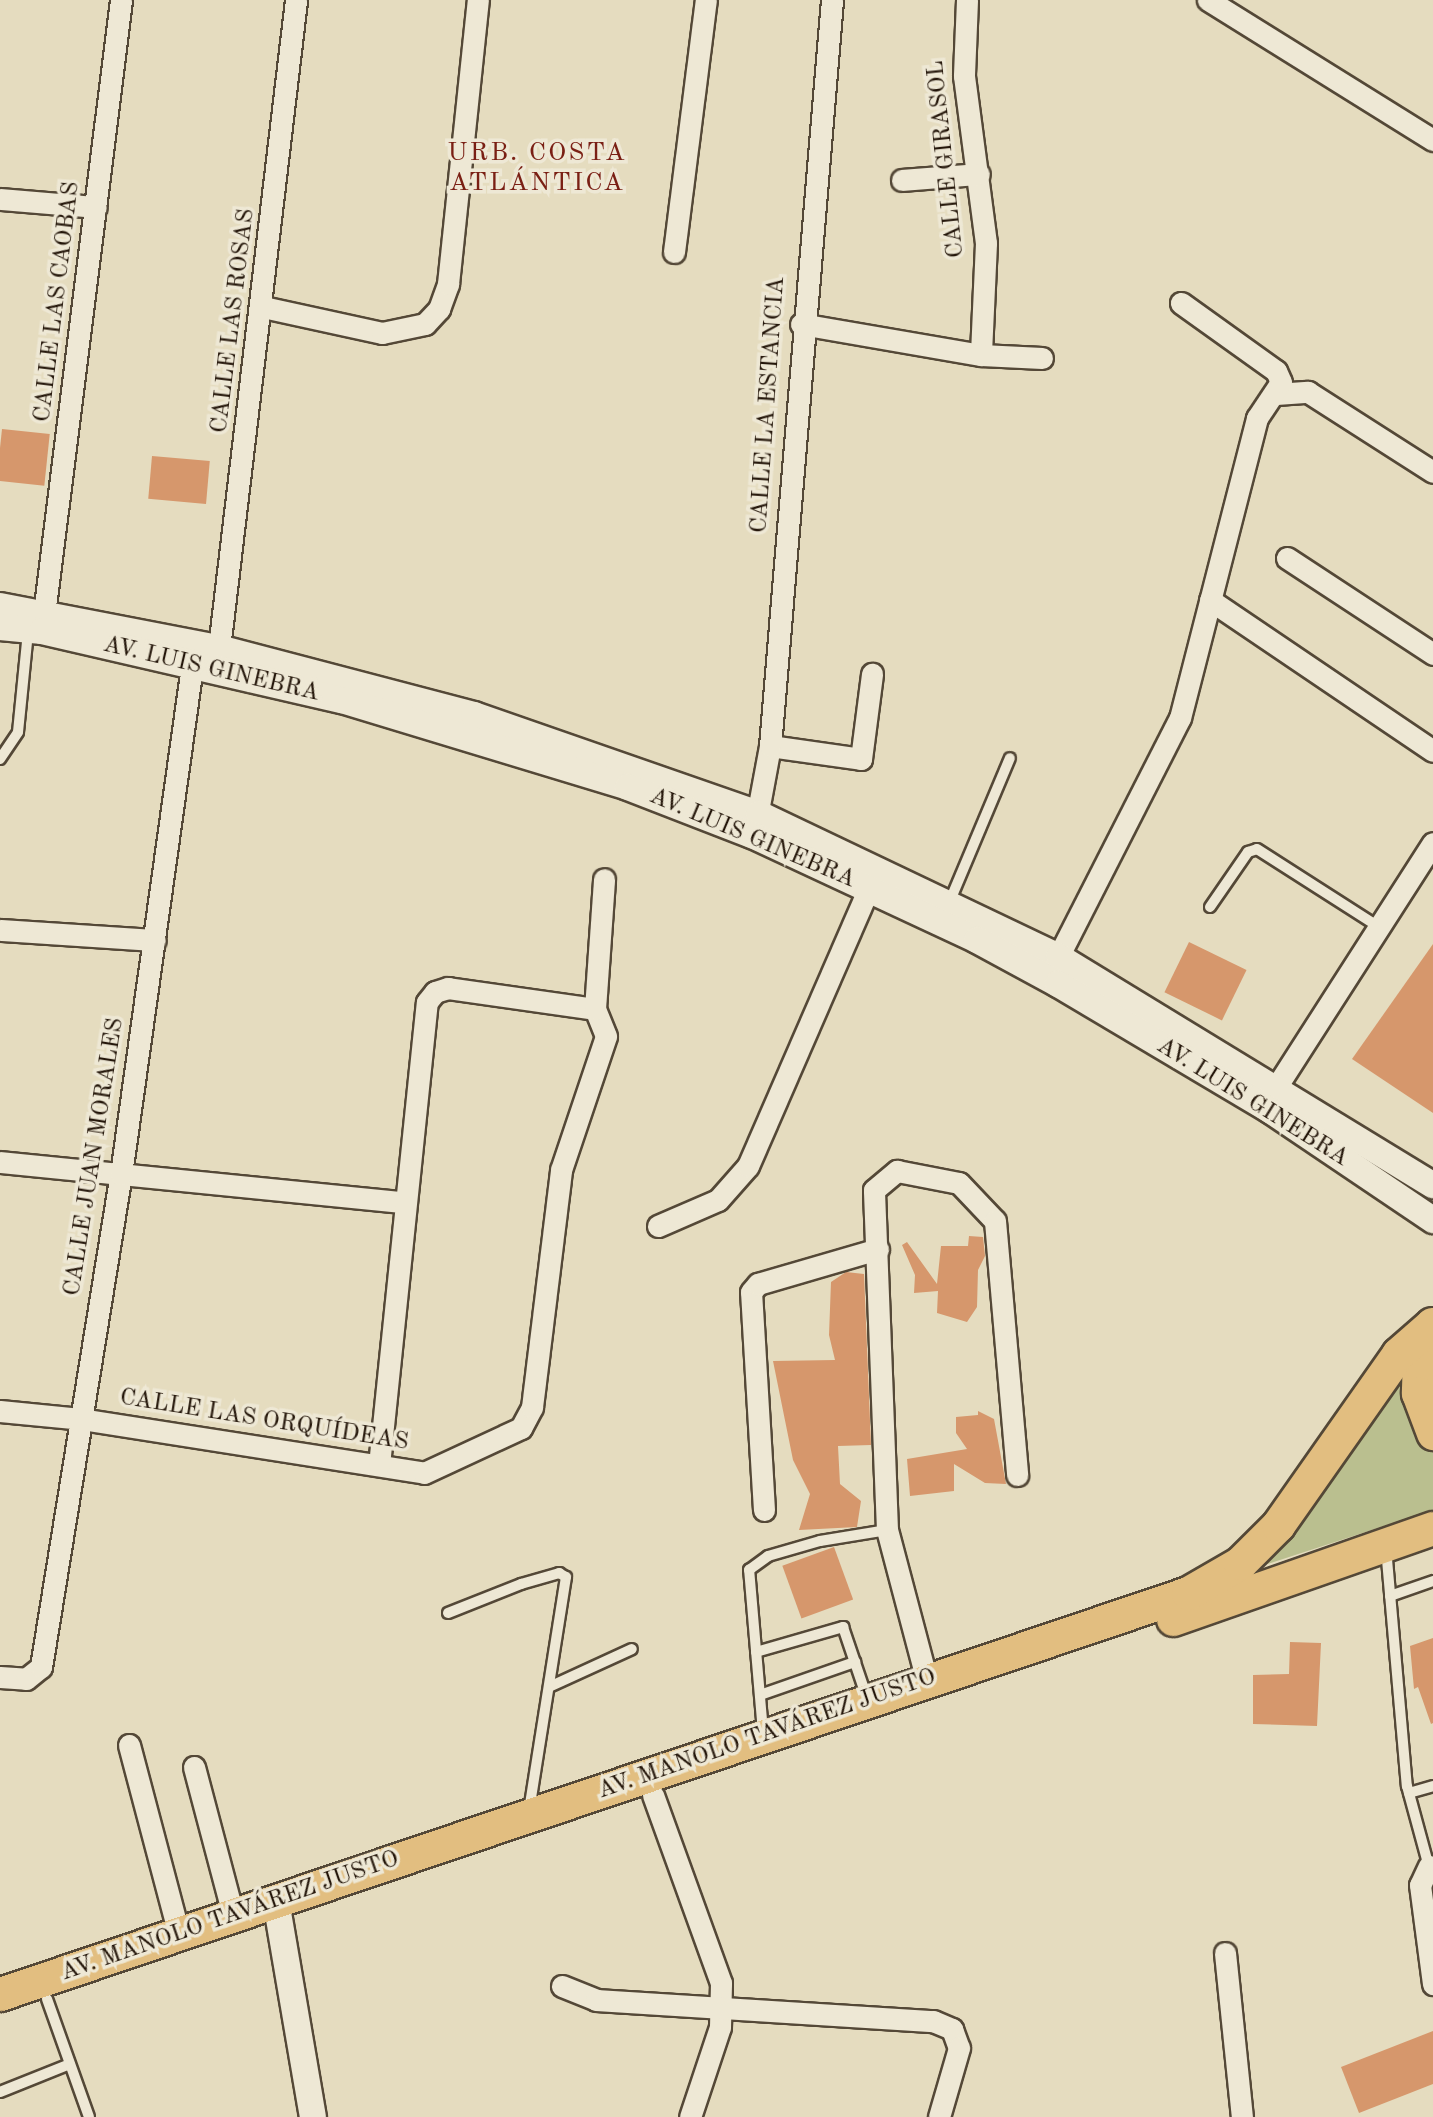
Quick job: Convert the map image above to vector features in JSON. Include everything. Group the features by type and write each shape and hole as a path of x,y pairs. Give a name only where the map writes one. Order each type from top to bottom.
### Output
{"main road":[{"path":"1432,1324 1419,1359 1418,1393 1433,1433"},
{"name":"AV. MANOLO TAVÁREZ JUSTO","path":"0,2015 528,1816 1188,1593 1240,1563 1278,1525 1398,1353 1432,1324"},
{"name":"AV. MANOLO TAVÁREZ JUSTO","path":"0,1994 233,1915 279,1911 653,1794 1386,1547 1433,1528"}],"street":[{"name":"CALLE LAS CAOBAS","path":"39,624 96,207 121,0"},
{"name":"CALLE LAS ROSAS","path":"202,653 263,307 296,0"},
{"path":"263,307 382,333 425,324 439,309 448,284 478,0"},
{"path":"674,252 706,0"},
{"name":"CALLE LA ESTANCIA","path":"755,825 770,746 801,324 832,0"},
{"name":"CALLE GIRASOL","path":"967,0 963,66 986,243 981,355"},
{"path":"1208,0 1433,140"},
{"path":"902,180 979,174"},
{"path":"0,199 96,207"},
{"path":"1053,968 1180,718 1257,418 1276,394 1281,382 1276,371 1181,303"},
{"path":"801,324 981,355 1042,358"},
{"path":"1276,394 1308,392 1433,472"},
{"path":"1287,558 1433,654"},
{"path":"1210,600 1433,751"},
{"name":"AV. LUIS GINEBRA","path":"0,606 39,624"},
{"name":"AV. LUIS GINEBRA","path":"0,627 39,624 202,653 474,715 755,825 873,878 1053,968 1275,1089 1433,1185"},
{"name":"CALLE JUAN MORALES","path":"0,1677 35,1676 41,1667 202,653"},
{"path":"770,746 861,759 872,674"},
{"path":"1275,1089 1433,843"},
{"path":"658,1226 718,1200 748,1166 873,878"},
{"name":"AV. LUIS GINEBRA","path":"873,878 949,903 1270,1110 1433,1220"},
{"name":"CALLE LAS ORQUÍDEAS","path":"0,1411 81,1419 424,1473 521,1428 532,1407 561,1170 606,1036 595,1009 604,879"},
{"path":"0,930 155,940"},
{"path":"379,1465 404,1202 427,1002 435,992 448,988 595,1009"},
{"path":"0,1162 404,1202"},
{"path":"928,1681 887,1530 874,1190 897,1171 960,1183 995,1221 1017,1475"},
{"path":"764,1510 751,1292 758,1284 878,1249"},
{"path":"129,1745 178,1934"},
{"path":"194,1767 233,1915"},
{"path":"653,1794 721,1983 723,2008 690,2117"},
{"path":"1431,1873 1420,1885 1433,1984"},
{"path":"279,1911 313,2117"},
{"path":"1224,1953 1242,2117"},
{"path":"562,1986 596,2000 933,2021 952,2029 958,2048 939,2117"}],"lane":[{"path":"0,759 18,732 39,624"},
{"path":"949,903 1010,758"},
{"path":"1210,907 1248,852 1257,849 1379,927"},
{"path":"764,1736 749,1570 768,1556 820,1541 887,1530"},
{"path":"1386,1547 1409,1793 1431,1873"},
{"path":"448,1613 521,1584 559,1573 566,1577 528,1816"},
{"path":"1390,1596 1433,1581"},
{"path":"756,1652 843,1627 868,1701"},
{"path":"549,1687 632,1649"},
{"path":"760,1695 855,1662"},
{"path":"1409,1793 1433,1786"},
{"path":"47,1999 89,2117"},
{"path":"0,2092 70,2064"}],"green space":[{"path":"1404,1361 1425,1444 1433,1452 1433,1510 1246,1571"}],"building":[{"path":"2,429 50,434 44,486 0,481"},
{"path":"152,456 210,461 206,504 148,499"},
{"path":"1189,942 1247,970 1222,1020 1164,992"},
{"path":"1433,944 1433,1113 1352,1059"},
{"path":"969,1236 983,1237 985,1256 978,1270 977,1307 967,1322 937,1313 938,1291 914,1293 915,1275 902,1245 907,1242 937,1284 941,1246 968,1246"},
{"path":"846,1272 864,1274 871,1445 838,1446 840,1484 861,1501 857,1527 799,1530 810,1494 793,1460 773,1361 835,1360 829,1335 831,1282"},
{"path":"978,1411 994,1419 1006,1484 985,1483 954,1464 954,1491 910,1496 907,1459 967,1449 956,1433 956,1417 978,1415"},
{"path":"834,1547 853,1600 801,1618 782,1566"},
{"path":"1433,1638 1431,1724 1418,1687 1414,1689 1410,1646"},
{"path":"1290,1642 1321,1643 1317,1726 1253,1724 1253,1675 1289,1674"},
{"path":"1433,2031 1433,2084 1359,2113 1341,2067"}],"district":[{"name":"URB. COSTA ATLÁNTICA","path":"537,169"}]}
